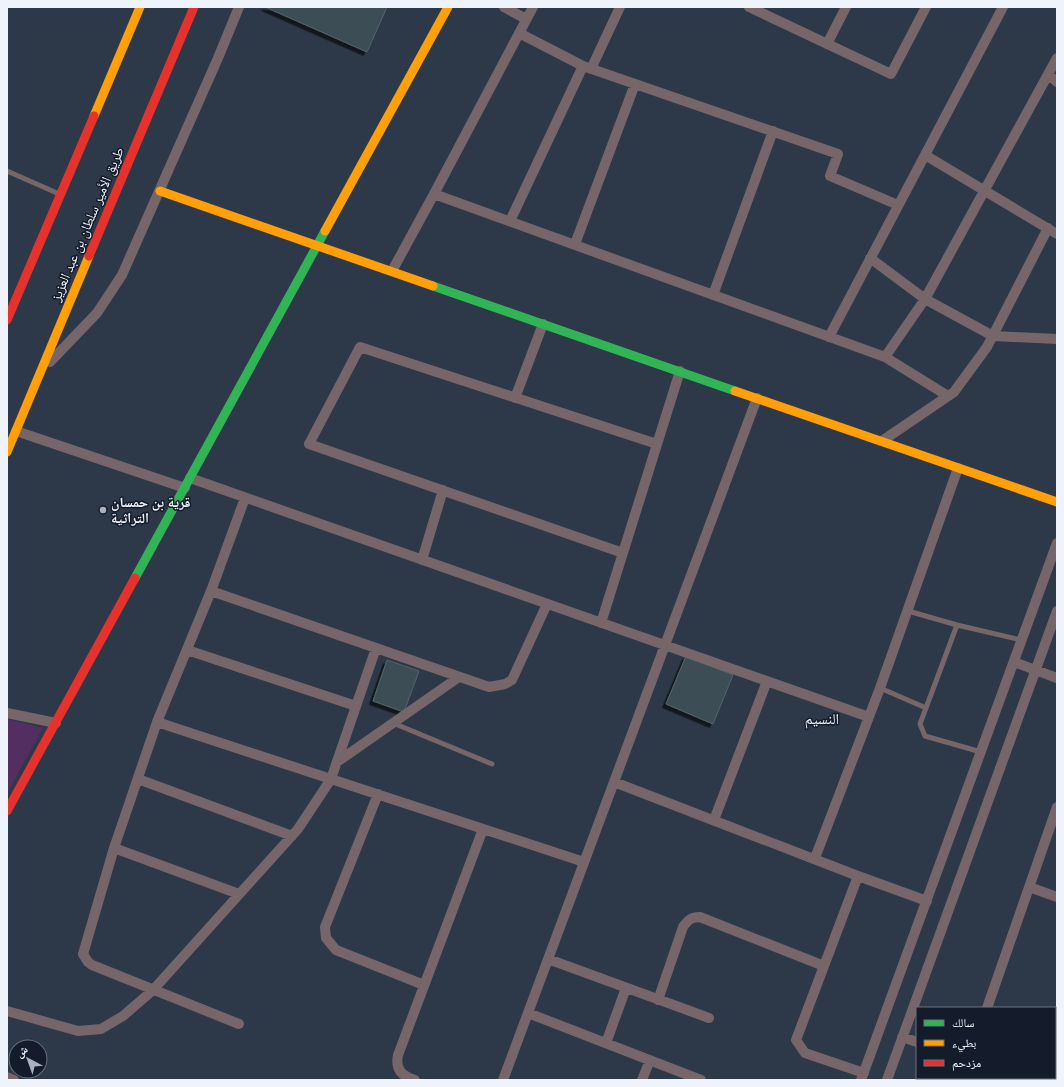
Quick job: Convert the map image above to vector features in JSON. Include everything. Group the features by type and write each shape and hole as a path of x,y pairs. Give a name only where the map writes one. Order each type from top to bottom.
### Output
{"main road":[{"path":"7,320 140,7"},
{"path":"157,94 187,7"},
{"name":"طريق الأمير سلطان بن عبد العزيز","path":"7,452 194,7"},
{"path":"7,811 448,7"},
{"path":"101,98 130,57"},
{"path":"160,191 1057,502"}],"street":[{"path":"41,372 97,313 122,275 160,191 239,7"},
{"path":"504,7 526,19"},
{"path":"392,271 533,7"},
{"path":"510,221 587,67 620,7"},
{"path":"749,7 891,74 926,7"},
{"path":"827,44 846,7"},
{"path":"829,337 1003,7"},
{"path":"519,32 587,67 838,154 830,176 898,205"},
{"path":"885,358 925,299 1057,58"},
{"path":"1048,74 1057,82"},
{"path":"575,244 635,84"},
{"path":"713,295 773,131"},
{"path":"882,441 954,392 987,346 1053,231 925,155"},
{"path":"434,194 885,358 948,396"},
{"path":"870,258 925,299 993,336 1057,339"},
{"path":"515,398 543,324"},
{"path":"623,553 309,444 360,347 657,444"},
{"path":"601,623 680,371"},
{"path":"502,1080 757,398"},
{"path":"16,432 184,488"},
{"path":"815,858 880,688 958,468"},
{"path":"190,478 869,717"},
{"path":"422,560 443,490"},
{"path":"239,1024 92,965 83,954 114,848 157,722 211,591 246,498"},
{"path":"858,876 796,1040 805,1053 862,1076 1057,543"},
{"path":"211,591 489,687 505,684 512,680 547,604"},
{"path":"887,1080 1057,610"},
{"path":"7,1011 78,1031 101,1030 123,1016 153,990 298,829 331,779 376,648"},
{"path":"187,650 356,706"},
{"path":"1014,662 1057,678"},
{"path":"337,762 459,677"},
{"path":"714,820 767,681"},
{"path":"7,713 56,723"},
{"path":"157,722 584,862"},
{"path":"138,779 292,836"},
{"path":"614,782 926,901"},
{"path":"378,794 325,927 326,938 336,950 424,985"},
{"path":"987,1007 1057,807"},
{"path":"415,1080 406,1077 400,1072 396,1064 398,1055 483,829"},
{"path":"114,848 239,894"},
{"path":"1029,887 1057,897"},
{"path":"658,1000 683,927 687,921 693,917 700,918 824,966"},
{"path":"548,959 709,1018"},
{"path":"606,1043 626,988"},
{"path":"528,1013 701,1080"},
{"path":"902,1037 916,1042"},
{"path":"642,1080 650,1060"},
{"path":"7,1077 14,1080"}],"lane":[{"path":"7,171 60,194"},
{"path":"908,611 957,625 1021,640"},
{"path":"957,625 920,724 925,736 981,752"},
{"path":"880,688 926,708"},
{"path":"393,723 492,764"}],"shaded area":[{"path":"7,719 43,728 7,794"}],"building":[{"path":"265,7 387,7 367,52"},
{"path":"686,656 733,675 713,724 666,704"},
{"path":"387,660 419,671 404,712 373,701"}],"traffic: fast":[{"path":"135,578 325,231"},
{"path":"433,286 735,391"}],"traffic: slow":[{"path":"94,116 140,7"},
{"path":"325,231 448,7"},
{"path":"160,191 433,286"},
{"path":"7,452 89,256"},
{"path":"735,391 1057,502"}],"traffic: jam":[{"path":"89,256 194,7"},
{"path":"7,320 94,116"},
{"path":"7,811 135,578"}],"place":[{"name":"قرية بن حمسان التراثية","path":"103,510"}],"district":[{"name":"النسيم","path":"822,719"}]}
